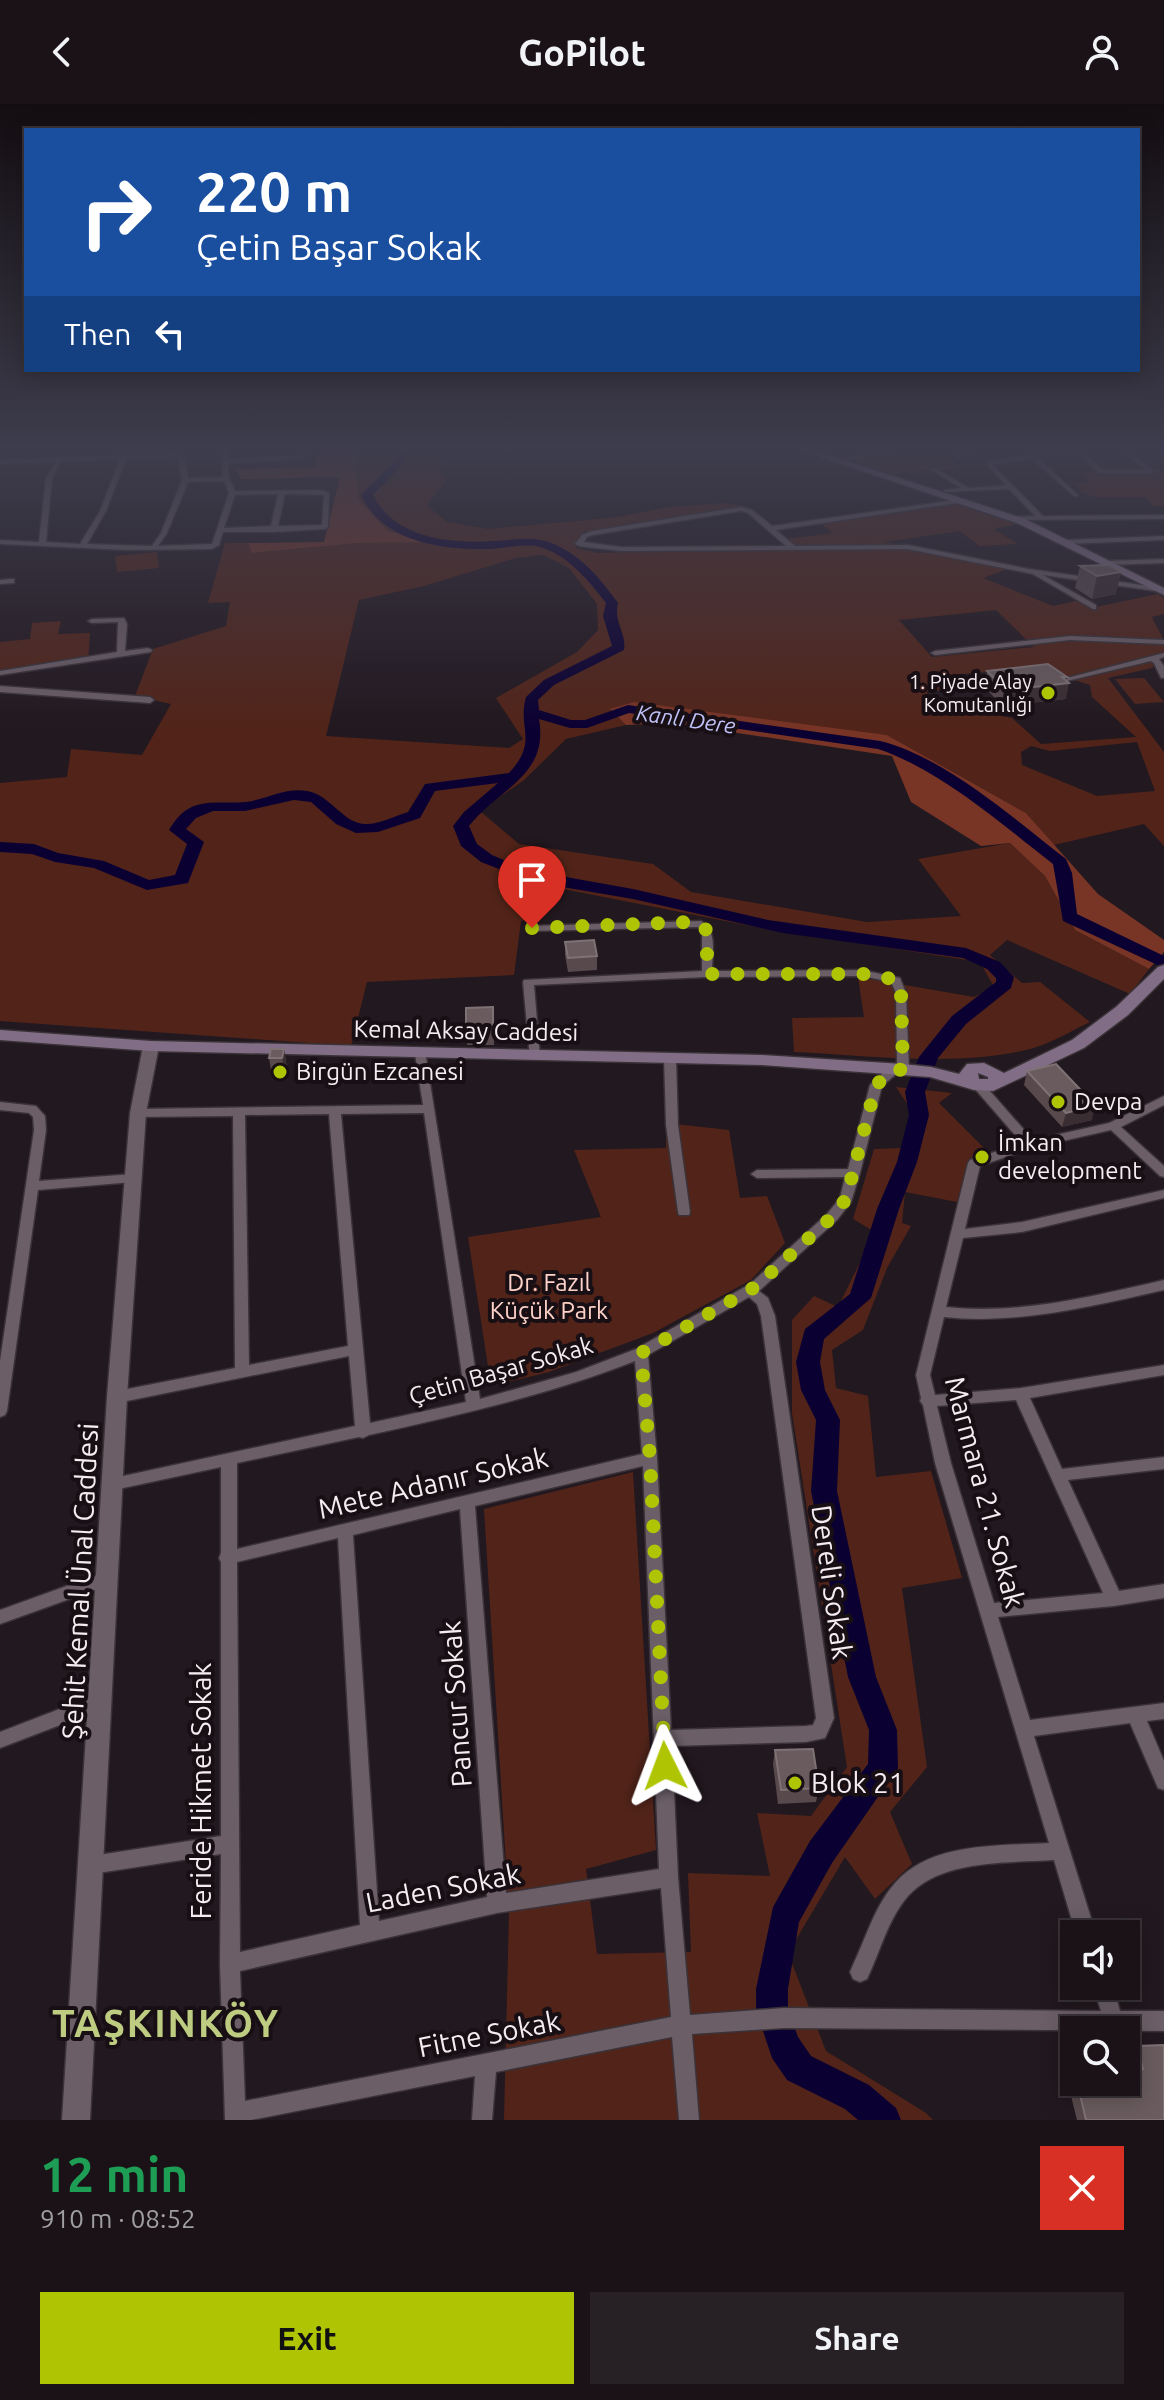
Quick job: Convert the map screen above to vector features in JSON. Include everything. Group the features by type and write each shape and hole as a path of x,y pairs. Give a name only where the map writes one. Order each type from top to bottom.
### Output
{"main road":[{"path":"1066,543 1160,590"},
{"path":"984,1078 1011,1077 1078,1044 1101,1028 1162,972"},
{"name":"Kemal Aksay Caddesi","path":"0,1035 151,1046 762,1060 903,1069 984,1078"}],"street":[{"path":"44,543 128,548 155,545 212,547 214,543"},
{"path":"580,543 613,549 908,547 1029,571 1160,590"},
{"path":"788,543 792,547"},
{"path":"1106,563 1164,561"},
{"path":"1029,571 1093,607"},
{"path":"0,582 11,581"},
{"path":"92,621 121,620 121,655"},
{"path":"935,653 1078,641 1164,643"},
{"path":"0,673 148,650"},
{"path":"1070,681 1160,659 1164,676"},
{"path":"0,689 150,700"},
{"path":"532,928 701,924 707,931 707,974"},
{"path":"534,1056 528,982 707,974 862,973 896,980 901,993 903,1069"},
{"name":"Şehit Kemal Ünal Caddesi","path":"76,2120 117,1397 138,1113 151,1046"},
{"path":"421,1054 474,1406"},
{"path":"670,1058 672,1125 684,1212"},
{"name":"Çetin Başar Sokak","path":"114,1484 474,1406 579,1377 641,1353 750,1290 832,1217 846,1199 880,1082 891,1072 903,1069"},
{"path":"984,1078 999,1106 1030,1145"},
{"name":"Marmara 21. Sokak","path":"1082,1920 988,1611 927,1401 923,1375 974,1163 1030,1145 1113,1126 1164,1100"},
{"path":"0,1106 32,1109 39,1116 33,1186 6,1326 0,1411"},
{"path":"138,1113 428,1109"},
{"path":"335,1111 363,1432"},
{"path":"239,1113 242,1372"},
{"path":"1113,1126 1164,1173"},
{"path":"757,1174 854,1173"},
{"path":"33,1186 133,1178"},
{"path":"957,1234 1022,1227 1164,1194"},
{"path":"939,1311 960,1315 1037,1307 1164,1285"},
{"name":"Dereli Sokak","path":"664,1738 806,1734 819,1732 825,1718 768,1316 763,1302 750,1290"},
{"path":"117,1397 355,1350"},
{"path":"641,1353 650,1458 669,1877 689,2120"},
{"path":"927,1401 1021,1394 1164,1370"},
{"path":"1021,1394 1114,1599"},
{"name":"Mete Adanır Sokak","path":"227,1558 650,1458"},
{"name":"Feride Hikmet Sokak","path":"229,1461 229,1844 234,2117"},
{"path":"1060,1475 1164,1463"},
{"name":"Pancur Sokak","path":"467,1501 497,1904"},
{"path":"345,1532 370,1930"},
{"path":"0,1617 108,1578"},
{"path":"988,1611 1164,1591"},
{"path":"0,1740 101,1701"},
{"path":"1024,1729 1164,1711"},
{"path":"1135,1714 1164,1782"},
{"path":"92,1865 229,1844"},
{"path":"860,1972 902,1888 923,1872 955,1861 1060,1851"},
{"name":"Laden Sokak","path":"230,1964 370,1930 497,1904 669,1877"},
{"name":"Fitne Sokak","path":"234,2117 683,2025 756,2018 1060,2021"},
{"name":"Fitne Sokak","path":"1140,2021 1164,2021"},
{"path":"482,2120 486,2063"}],"green space":[{"path":"225,543 248,543 253,553 358,543 578,543 576,548 598,553 794,547 790,543 889,543 1008,569 983,578 1053,606 1076,601 1091,608 1158,594 1164,598 1164,614 1152,617 1164,641 1164,655 1152,668 1108,678 1164,752 1164,846 1144,824 1054,845 1026,813 887,735 610,709 626,725 566,739 524,780 480,811 519,844 653,864 691,892 867,922 961,916 918,859 1010,843 1045,876 1075,930 1149,969 1130,994 1007,940 990,955 1022,983 1040,982 1090,1022 1045,1044 988,1057 922,1059 794,1052 792,1018 864,1017 858,977 974,997 994,987 980,962 756,927 553,887 544,915 521,921 514,975 367,982 351,1046 0,1021 0,783 67,777 71,749 142,755 171,704 135,696 153,649 226,626 230,602 208,603","holes":["543,555 569,568 597,604 598,630 577,652 496,698 523,739 509,748 326,736 359,600 424,586 516,558","996,610 1034,647 932,657 899,620","1037,668 1090,685 1092,697 1136,737 1041,744 1012,718 976,711 945,713 926,692 962,688 962,674","1137,742 1155,791 1097,796 1022,765 1021,752 1031,746 1050,751"]},
{"path":"975,543 1018,544 979,546"},
{"path":"157,552 159,568 117,572 115,556"},
{"path":"61,621 58,634 90,633 88,662 0,675 0,642 30,639 32,623"},
{"path":"1144,678 1164,702 1135,704 1115,679"},
{"path":"896,1087 952,1093 939,1103 985,1149 968,1161 957,1202 905,1192 902,1223 911,1226 887,1268 863,1330 832,1350 836,1388 868,1396 876,1477 931,1471 962,1578 902,1588 927,1767 890,1812 912,1864 875,1899 845,1857 788,1953 826,2051 933,2120 504,2120 509,1913 484,1509 633,1472 656,1850 586,1869 597,1954 691,1952 688,1873 770,1876 757,1813 811,1816 847,1767 792,1413 792,1320 814,1296 838,1307 875,1232 853,1219 874,1149 903,1148 912,1111"},
{"name":"Dr. Fazıl Küçük Park","path":"666,1123 729,1130 740,1198 767,1196 785,1243 751,1280 653,1333 549,1372 491,1386 468,1237 601,1217 574,1150 666,1148"}],"shaded area":[{"path":"248,543 358,543 252,553"},
{"path":"634,702 887,735 1026,813 1098,894 1164,940 1164,952 1149,969 1075,930 1045,876 1010,843 981,846 911,802 892,756 671,723 626,725 610,709"}],"building":[{"path":"1109,565 1121,572 1097,576 1080,566"},
{"path":"1048,664 1067,677 1062,677 1069,683 1006,690 987,671"},
{"path":"594,940 597,956 568,958 565,942"},
{"path":"493,1007 493,1031 466,1031 466,1008"},
{"path":"271,1049 284,1049 282,1058 269,1058"},
{"path":"1056,1064 1095,1105 1066,1113 1027,1071"},
{"path":"813,1749 819,1788 781,1790 775,1750"},
{"path":"1164,2045 1164,2120 1086,2120 1080,2096 1140,2096 1140,2069 1143,2069 1140,2046"}],"waterway":[{"name":"Kanlı Dere","path":"451,543 515,543"},
{"name":"Kanlı Dere","path":"532,712 531,700 549,682 619,647 610,621 612,603 599,586 567,556 536,543"},
{"name":"Kanlı Dere","path":"532,712 570,724 587,724 628,709 880,745 899,751 980,799 1060,862 1069,917 1164,963"},
{"path":"532,712 535,739 522,768 461,826 467,843 486,858 503,867 539,878 633,894 783,928 966,953 981,958 1005,977 1005,984 959,1020 929,1057 915,1092 919,1115 907,1162 888,1209 860,1298 813,1335 808,1362 813,1390 828,1420 824,1491 862,1677 883,1730 883,1768 821,1852 784,1918 772,1989 772,2010 784,2046 799,2068 857,2097 884,2120"},
{"path":"0,847 34,849 55,857 98,864 147,885 182,879 196,842 177,830 190,815 210,807 245,807 302,795 323,803 348,825 366,829 414,815 430,787 512,777"}],"place":[{"name":"1. Piyade Alay Komutanlığı","path":"1048,693"},
{"name":"Birgün Ezcanesi","path":"280,1072"},
{"name":"Devpa","path":"1058,1102"},
{"name":"İmkan development","path":"982,1157"},
{"name":"Blok 21","path":"795,1783"}],"district":[{"name":"TAŞKINKÖY","path":"166,2024"}],"route":[{"path":"532,928 701,924 707,931 707,974 862,973 896,980 901,993 903,1069 891,1072 876,1085 846,1199 803,1246 755,1287 641,1353 650,1458 665,1766"}]}
